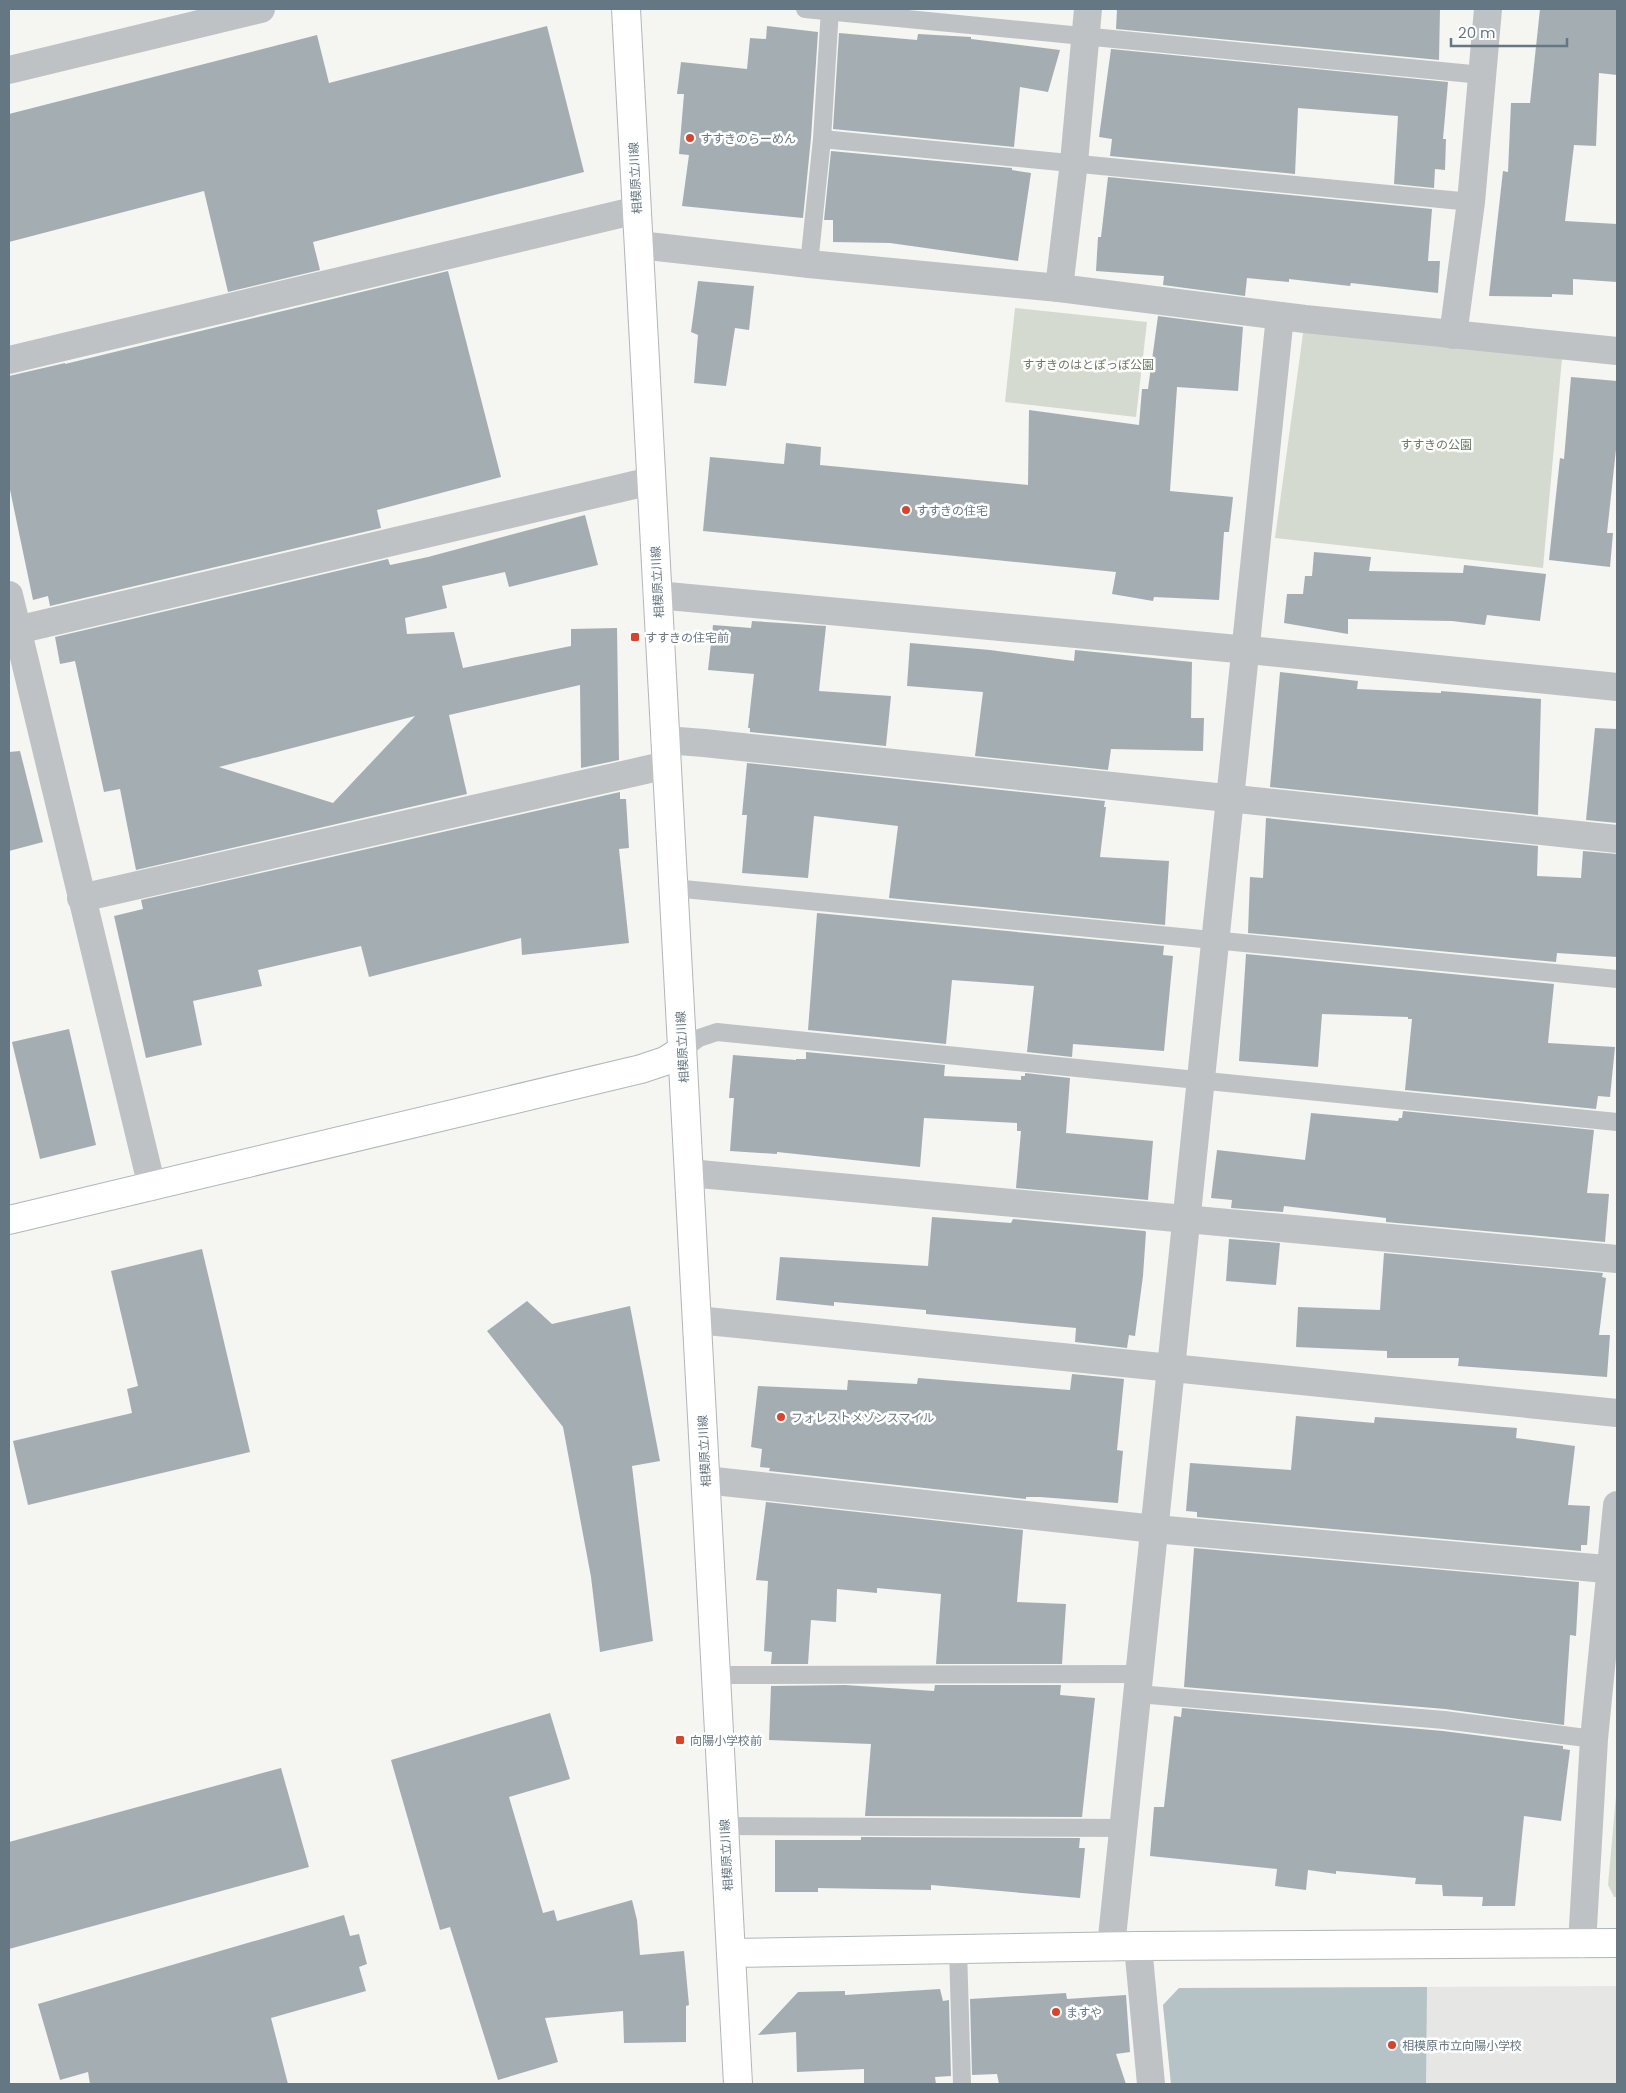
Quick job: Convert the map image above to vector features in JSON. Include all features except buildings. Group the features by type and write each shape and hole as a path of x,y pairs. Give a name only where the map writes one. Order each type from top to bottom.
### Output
{"main road":[{"name":"相模原立川線","path":"626,9 738,2084"},
{"path":"9,1220 641,1069 665,1061 681,1051"},
{"path":"731,1953 1138,1946 1617,1943"}],"street":[{"path":"9,70 261,9"},
{"path":"1453,335 1471,202 1488,9"},
{"path":"1059,288 1074,162 1087,22"},
{"path":"9,360 637,210"},
{"path":"639,245 809,264 1059,288 1280,316 1617,351"},
{"path":"1111,1947 1280,316"},
{"path":"17,630 651,481"},
{"path":"9,595 152,1187"},
{"path":"657,595 1245,650 1617,688"},
{"path":"81,898 666,752 1230,798 1617,840"},
{"path":"689,1173 1617,1259"},
{"path":"696,1320 1617,1413"},
{"path":"705,1480 1155,1529 1614,1569"},
{"path":"1582,1944 1594,1739 1614,1569 1617,1505"},
{"path":"1138,1946 1151,2084"}],"lane":[{"path":"805,9 1087,22 1482,75"},
{"path":"809,264 822,139 830,10"},
{"path":"822,139 1471,202"},
{"path":"673,888 1617,979"},
{"path":"681,1051 699,1038 717,1032 1617,1122"},
{"path":"716,1675 1139,1684 1594,1739"},
{"path":"724,1826 1124,1828"},
{"path":"958,1949 962,2084"}],"shaded area":[{"name":"相模原市立向陽小学校","path":"1617,1986 1617,2084 1171,2084 1163,2005 1179,1988"},
{"path":"1427,1987 1426,2084 1171,2084 1163,2005 1179,1988"}],"green space":[{"name":"すすきのはとぽっぽ公園","path":"1015,308 1147,322 1136,417 1005,402"},
{"name":"すすきの公園","path":"1305,319 1563,347 1543,568 1275,538"},
{"path":"1617,1785 1617,1897 1614,1897 1608,1885"}],"place":[{"name":"すすきのらーめん","path":"690,138"},
{"name":"すすきの住宅","path":"906,510"},
{"name":"すすきの住宅前","path":"635,637"},
{"name":"フォレストメゾンスマイル","path":"781,1417"},
{"name":"向陽小学校前","path":"680,1740"},
{"name":"ますや","path":"1056,2012"},
{"name":"相模原市立向陽小学校","path":"1392,2045"}]}
